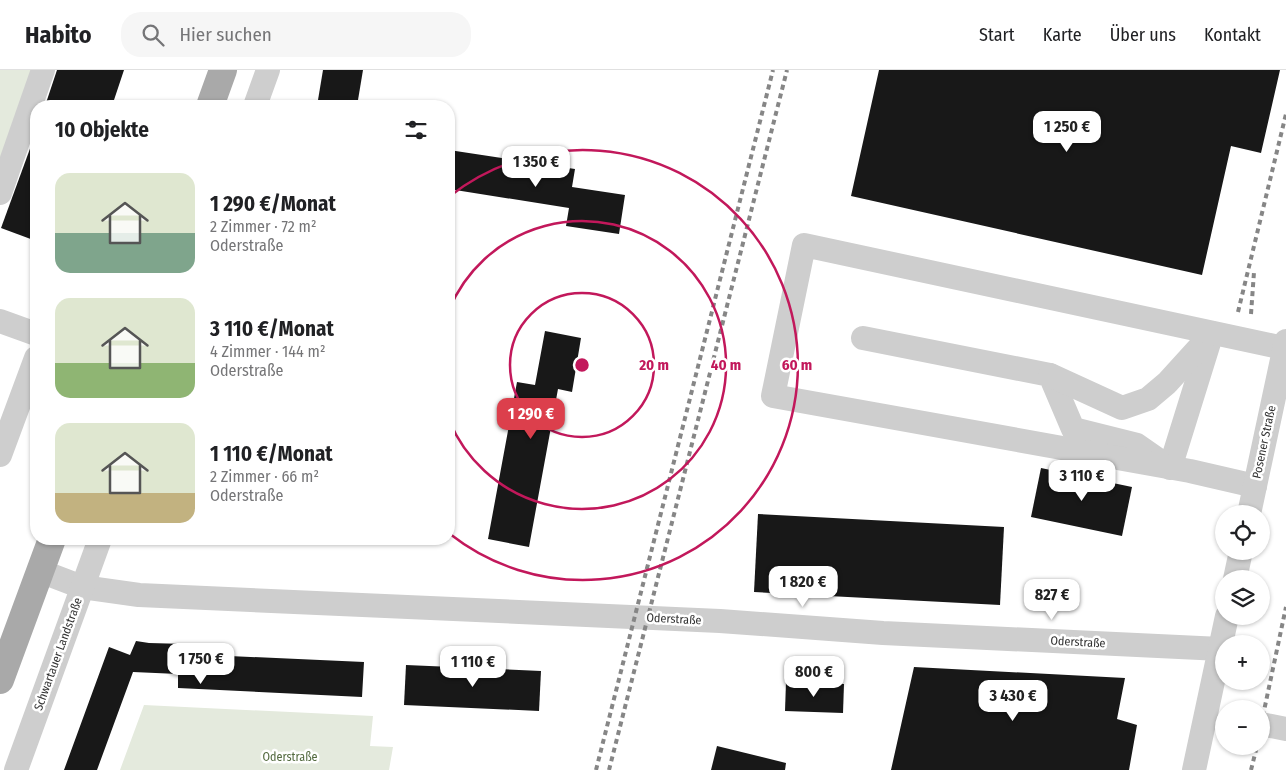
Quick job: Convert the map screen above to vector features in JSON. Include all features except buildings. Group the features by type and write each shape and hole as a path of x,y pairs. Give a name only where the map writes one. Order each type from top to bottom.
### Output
{"main road":[{"path":"212,100 223,70"},
{"path":"0,680 50,545"}],"street":[{"path":"33,100 43,70"},
{"path":"257,100 268,70"},
{"path":"0,193 30,107"},
{"path":"1255,486 1170,468 773,396 804,245 1212,333 1285,344"},
{"path":"0,321 30,332"},
{"path":"863,338 1050,375 1122,408 1148,399 1167,383 1212,333"},
{"path":"1170,468 1212,333"},
{"name":"Posener Straße","path":"1251,505 1285,344"},
{"path":"0,455 30,374"},
{"path":"1050,375 1074,429 1138,445 1170,468"},
{"name":"Schwartauer Landstraße","path":"16,770 98,545"},
{"name":"Oderstraße","path":"40,571 82,587 138,595 602,615 720,621 883,633 1215,649"},
{"path":"1194,770 1215,714"},
{"path":"1270,726 1286,729"}],"green space":[{"path":"0,70 43,70 33,100 30,100 30,107 0,193"},
{"path":"144,705 373,716 370,746 393,747 389,770 120,770"}],"railway":[{"path":"596,770 773,70"},
{"path":"609,770 787,70"},
{"path":"1238,312 1286,114"},
{"path":"1251,314 1254,272"},
{"path":"1266,700 1286,607"},
{"path":"1251,770 1255,755"}]}
